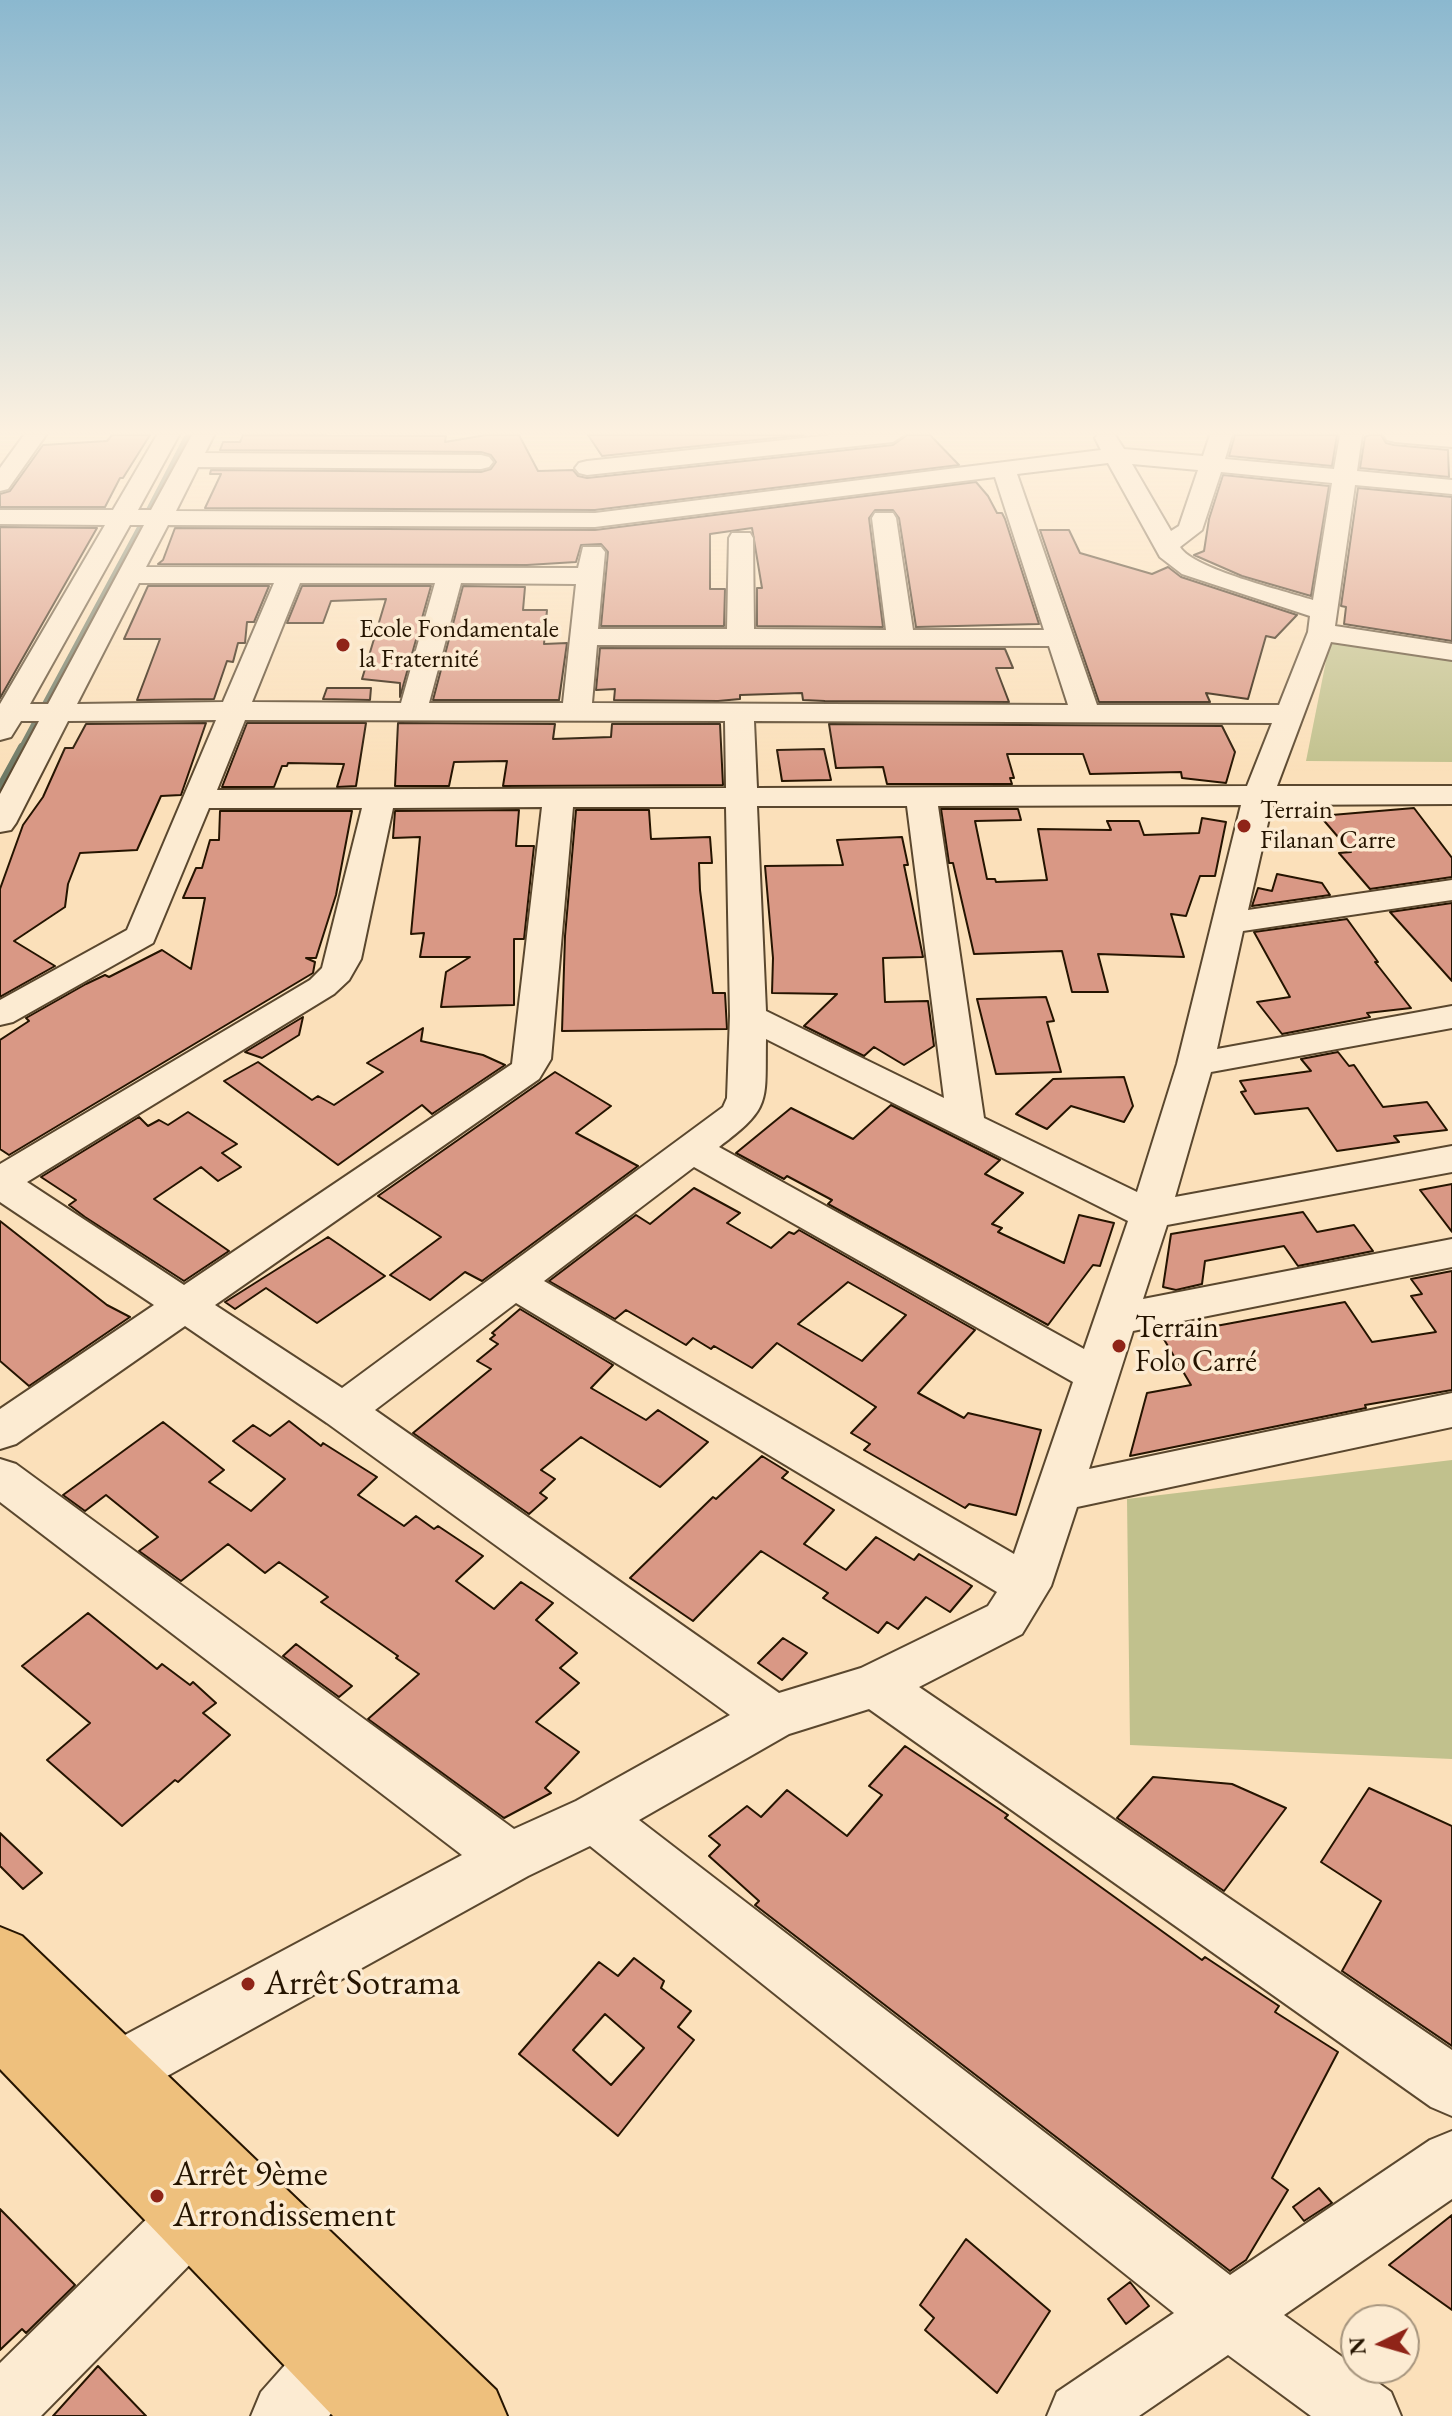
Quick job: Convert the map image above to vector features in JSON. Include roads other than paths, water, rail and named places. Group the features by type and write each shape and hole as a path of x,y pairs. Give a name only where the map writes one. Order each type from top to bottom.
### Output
{"highway":[{"path":"9,1998 95,2083 470,2416"},
{"path":"95,2083 191,2219 384,2416"}],"street":[{"path":"4,720 104,548"},
{"path":"0,823 144,548"},
{"path":"577,711 593,548"},
{"path":"740,638 741,548"},
{"path":"888,548 901,638"},
{"path":"1031,548 1085,712"},
{"path":"1168,548 1173,557 1191,569 1322,622 1452,652"},
{"path":"95,2083 509,1858 595,1818 773,1717 875,1685 1005,1620 1027,1586 1150,1215 1195,1064 1258,797 1322,622 1334,548"},
{"path":"129,575 590,576"},
{"path":"0,1014 141,936 290,576"},
{"path":"413,711 450,576"},
{"path":"584,637 1061,638"},
{"path":"4,720 58,713 234,711 1290,714"},
{"path":"343,1411 738,1114 746,1098 748,1016 739,711"},
{"path":"198,799 1452,795"},
{"path":"921,798 966,1124"},
{"path":"379,799 344,959 337,973 322,987 0,1182 343,1411 773,1717"},
{"path":"0,1432 526,1071 533,1059 558,799"},
{"path":"1228,923 1452,890"},
{"path":"748,1016 1150,1215 1452,1159"},
{"path":"1195,1064 1452,1017"},
{"path":"690,1148 1097,1376"},
{"path":"1114,1320 1452,1253"},
{"path":"513,1282 1027,1586"},
{"path":"1058,1493 1452,1410"},
{"path":"0,1477 509,1858"},
{"path":"875,1685 1452,2086"},
{"path":"595,1818 1227,2314 1367,2416"},
{"path":"1081,2416 1452,2162"},
{"path":"0,2410 191,2219"},
{"path":"285,2416 331,2362"}],"waterway":[{"path":"44,706 129,548"},
{"path":"21,749 37,719"},
{"path":"0,787 22,747"}],"place":[{"name":"Ecole Fondamentale la Fraternité","path":"343,645"},
{"name":"Terrain Filanan Carre","path":"1244,826"},
{"name":"Terrain Folo Carré","path":"1119,1346"},
{"name":"Arrêt Sotrama","path":"248,1984"},
{"name":"Arrêt 9ème Arrondissement","path":"157,2196"}]}
